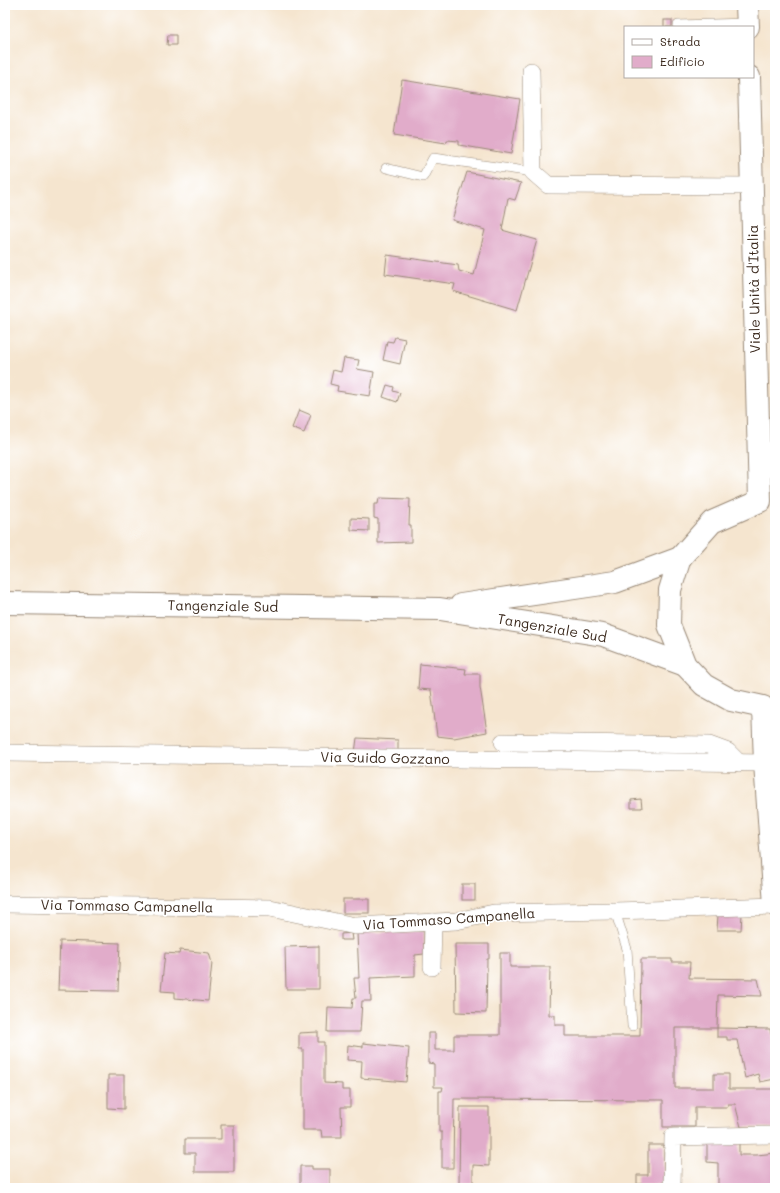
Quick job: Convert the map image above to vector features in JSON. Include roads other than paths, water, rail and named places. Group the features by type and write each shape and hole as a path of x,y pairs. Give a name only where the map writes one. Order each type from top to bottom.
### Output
{"main road":[{"name":"Viale Unità d'Italia","path":"749,78 752,186 767,503 712,522 680,558 670,590 669,625 685,664 704,685 731,700 769,704 765,763 775,905"},
{"name":"Tangenziale Sud","path":"440,609 615,582 680,558"},
{"name":"Tangenziale Sud","path":"5,603 440,609 603,636 685,664"}],"street":[{"path":"532,71 533,172 548,185 752,186"},
{"path":"503,742 709,745 728,752 739,763"},
{"name":"Via Guido Gozzano","path":"5,753 765,763"},
{"name":"Via Tommaso Campanella","path":"5,904 270,908 355,926 456,921 494,913 615,911 775,905"},
{"path":"432,967 433,922"},
{"path":"672,1188 673,1137 775,1135"}],"lane":[{"path":"678,25 747,18"},
{"path":"386,168 423,176 433,158 533,172"},
{"path":"615,911 627,949 632,1026"}]}
